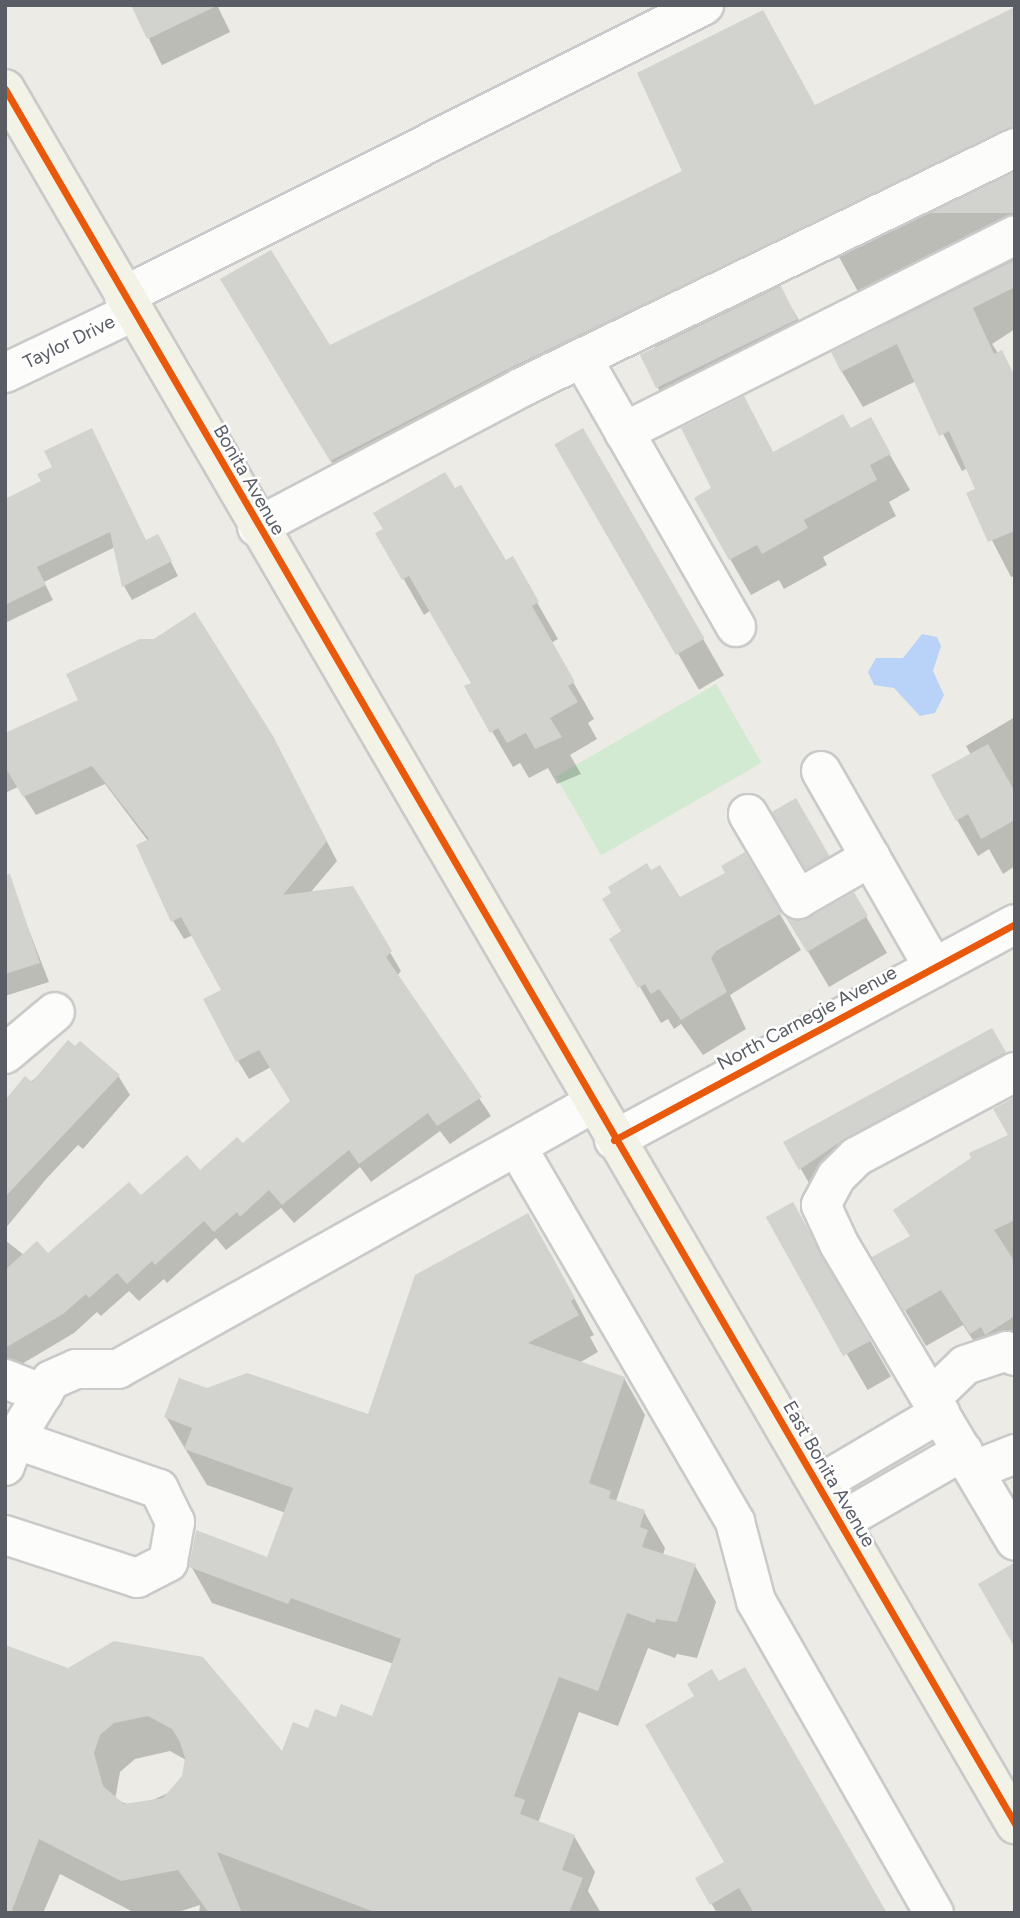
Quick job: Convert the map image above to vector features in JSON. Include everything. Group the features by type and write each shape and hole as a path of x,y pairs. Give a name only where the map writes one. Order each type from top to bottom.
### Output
{"main road":[{"name":"Bonita Avenue","path":"5,89 614,1140"},
{"name":"East Bonita Avenue","path":"614,1140 1015,1824"}],"street":[{"name":"Taylor Drive","path":"5,373 128,304 704,5"},
{"path":"257,527 582,358 1015,148"},
{"path":"624,432 1015,235"},
{"path":"582,358 736,627"},
{"path":"821,771 934,968"},
{"path":"748,814 798,898 871,858"},
{"name":"North Carnegie Avenue","path":"614,1140 1015,924"},
{"path":"5,1054 55,1012"},
{"path":"1015,1072 856,1157 836,1177 821,1205 839,1244 1015,1541"},
{"path":"5,1535 137,1577 168,1562 175,1522 159,1489 10,1452 51,1380 76,1368 118,1369 592,1104"},
{"path":"517,1147 735,1522 756,1601 934,1913"},
{"path":"818,1485 935,1405 965,1365 1007,1351 1015,1356"},
{"path":"5,1379 43,1394"},
{"path":"839,1522 969,1461 1015,1454"}],"green space":[{"path":"716,684 762,763 601,855 556,776"}],"water":[{"path":"922,634 937,637 941,646 933,671 944,695 935,713 920,716 894,688 874,685 868,672 876,658 903,658"}],"building":[{"path":"131,5 219,5 147,39"},
{"path":"1015,7 1015,126 512,367 330,461 220,279 271,250 330,345 682,171 637,73 763,10 815,105"},
{"path":"818,172 1015,172 1015,213 818,213"},
{"path":"1015,260 1015,287 973,308 994,354 1002,350 1015,377 1015,531 988,542 966,493 975,489 949,431 939,436 897,344 841,372 831,352"},
{"path":"781,286 797,319 656,388 640,355"},
{"path":"744,396 773,452 843,414 851,428 871,417 891,454 870,465 877,480 804,520 808,528 762,554 757,545 729,560 694,498 711,488 681,428"},
{"path":"92,428 146,540 158,534 172,561 122,587 110,532 37,567 46,585 5,605 5,499 41,481 37,474 52,467 44,451"},
{"path":"583,428 704,638 676,655 554,444"},
{"path":"445,472 455,488 461,485 506,560 513,556 539,602 532,606 575,682 568,686 578,702 550,718 562,737 535,749 526,733 507,743 498,728 490,733 464,686 471,683 409,576 402,580 375,533 383,529 373,513"},
{"path":"195,612 273,736 327,841 283,895 353,886 392,951 386,957 482,1097 437,1126 428,1113 359,1164 349,1150 282,1205 269,1190 240,1217 237,1212 214,1232 204,1221 155,1265 152,1261 127,1284 117,1273 89,1298 86,1294 63,1314 5,1348 5,1270 37,1241 48,1253 129,1182 141,1195 187,1155 200,1170 237,1137 243,1143 290,1101 259,1050 236,1062 203,999 221,990 181,917 171,922 136,845 149,839 92,766 23,797 5,767 5,733 78,700 66,674 140,639 154,639"},
{"path":"988,744 1015,792 1015,820 981,839 968,814 956,821 931,775"},
{"path":"796,798 829,856 805,870 772,812"},
{"path":"745,852 782,913 716,951 711,958 727,992 681,1020 659,989 651,994 645,984 638,988 609,939 621,931 602,899 611,893 608,887 647,863 651,870 660,865 680,897 725,873 721,866"},
{"path":"10,874 40,963 5,974 5,875"},
{"path":"854,892 868,916 807,952 785,916 797,921 808,918"},
{"path":"992,1028 1006,1052 846,1138 799,1170 783,1142"},
{"path":"68,1040 75,1046 80,1041 120,1075 5,1197 5,1100 25,1076 32,1082"},
{"path":"1015,1097 1015,1220 994,1230 1015,1262 1015,1316 985,1335 981,1327 970,1334 941,1290 904,1311 872,1257 910,1236 893,1210 971,1158 969,1153 1008,1135 993,1109"},
{"path":"793,1202 870,1341 843,1356 766,1217"},
{"path":"528,1213 575,1298 571,1301 579,1315 528,1343 625,1377 589,1483 611,1491 609,1498 645,1510 640,1527 648,1530 642,1547 696,1564 677,1622 656,1619 655,1623 627,1613 598,1691 559,1677 514,1796 525,1800 520,1814 575,1835 562,1870 583,1878 569,1913 377,1913 217,1852 242,1913 209,1913 178,1870 121,1881 39,1839 11,1913 5,1913 5,1645 68,1668 114,1641 203,1657 282,1751 293,1722 308,1728 315,1709 336,1717 341,1704 372,1716 401,1639 291,1598 288,1604 189,1567 196,1530 267,1557 293,1488 184,1449 192,1428 164,1417 179,1378 207,1388 247,1373 368,1414 415,1275","holes":["148,1716 172,1729 185,1758 182,1776 163,1798 124,1804 103,1786 94,1753 100,1735 114,1723"]},
{"path":"1015,1563 1015,1648 978,1584"},
{"path":"745,1667 887,1913 754,1913 739,1888 710,1905 695,1878 724,1862 645,1725 694,1696 687,1684 712,1669 719,1681"}],"cycle path":[{"path":"5,89 1015,1824"},
{"path":"614,1140 1015,924"}]}
